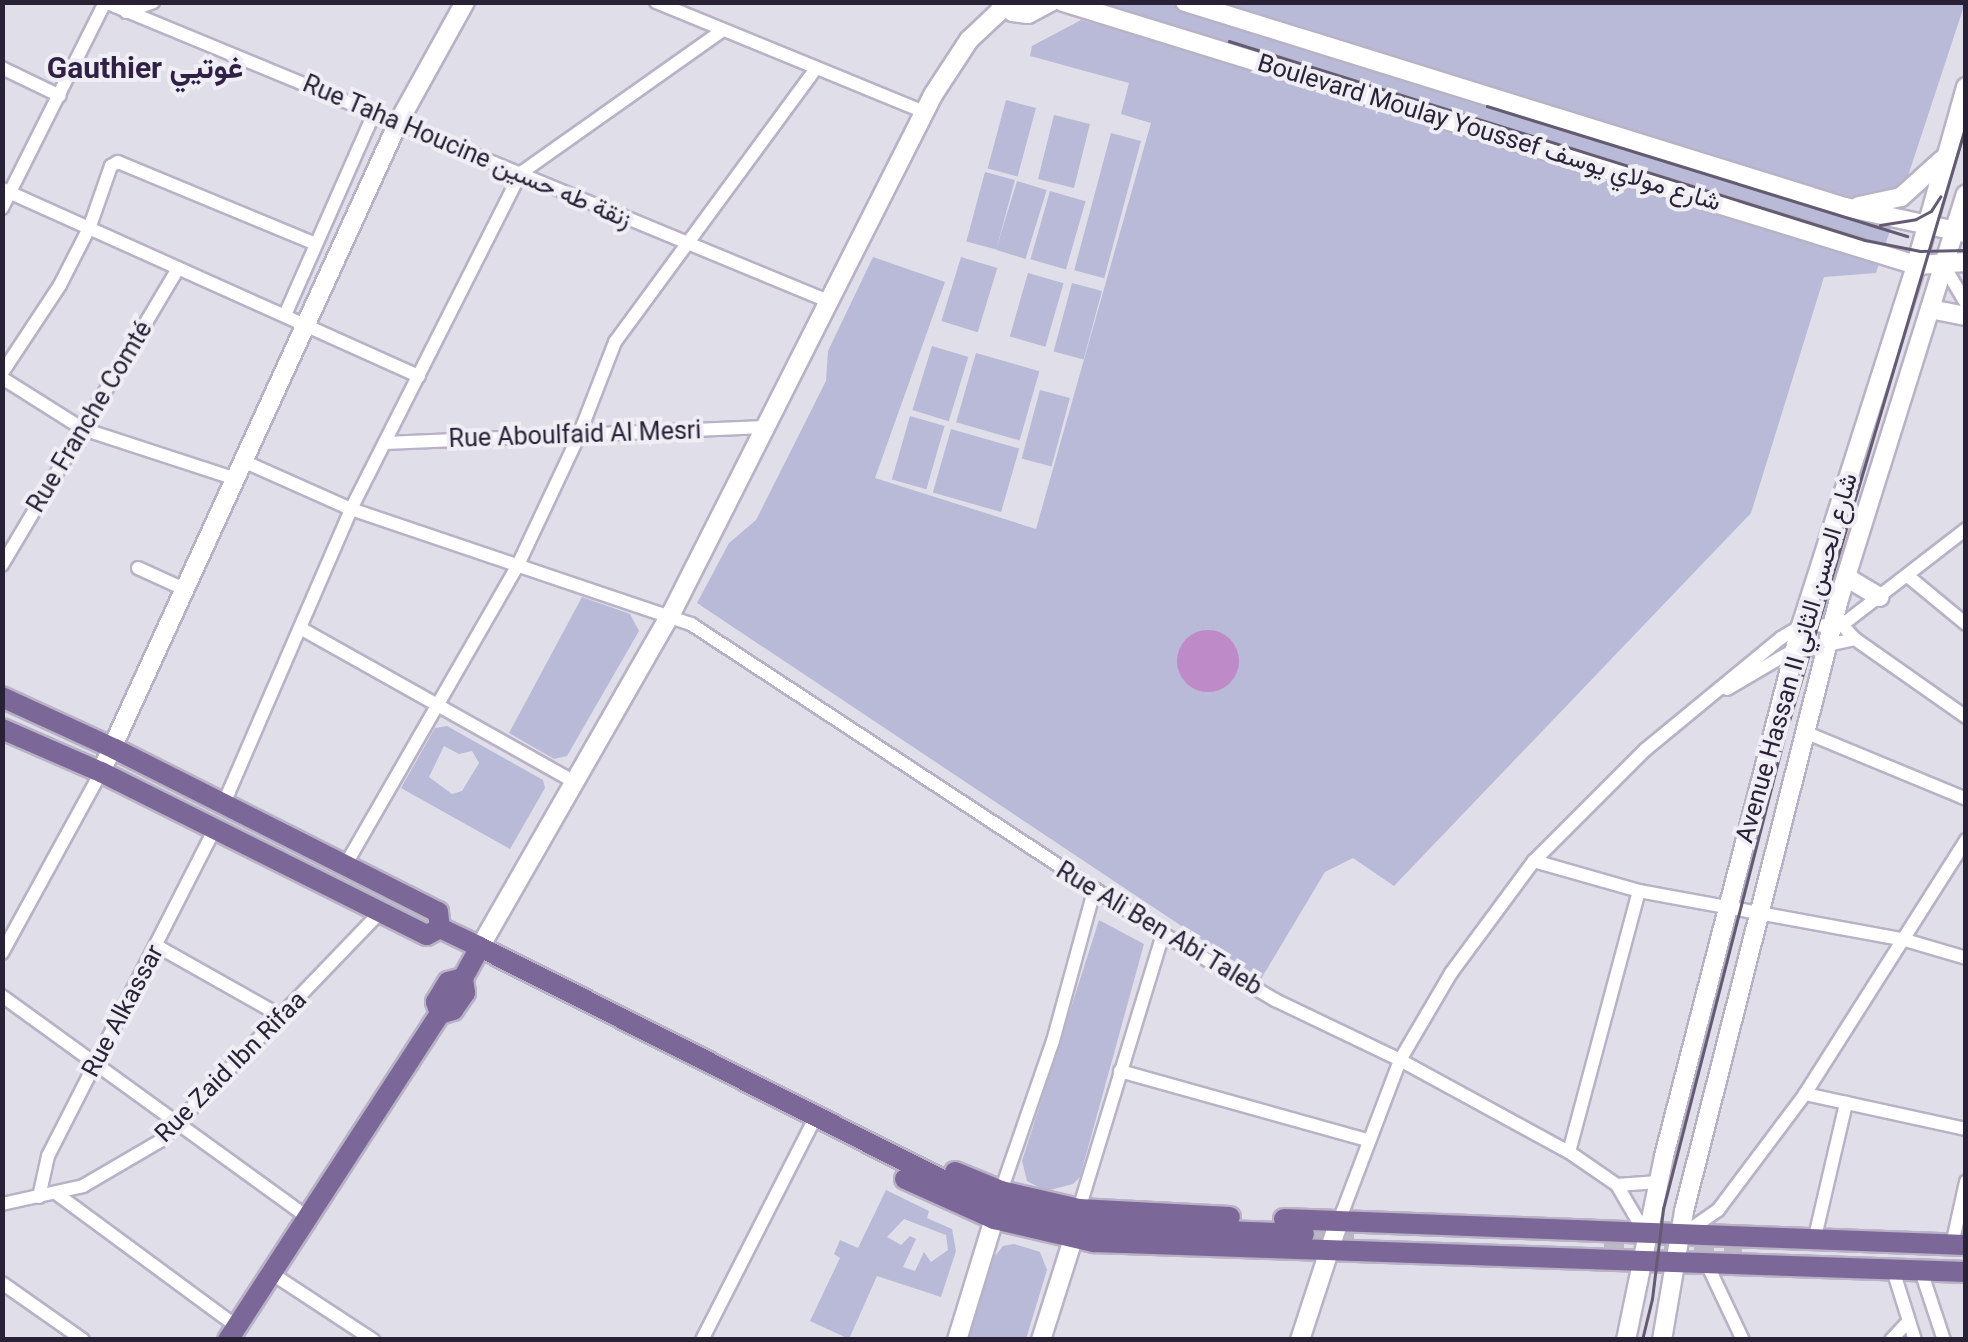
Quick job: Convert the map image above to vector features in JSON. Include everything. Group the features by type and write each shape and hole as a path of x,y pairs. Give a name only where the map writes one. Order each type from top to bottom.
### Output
{"main road":[{"path":"101,772 398,123 465,2"},
{"path":"232,1333 268,1271 440,1014 436,1002 448,982 463,978 670,614 924,112 969,40 1002,5 1028,14 1050,2"},
{"name":"Boulevard Moulay Youssef شارع مولاي يوسف","path":"1062,2 1916,264 1944,266 1966,262"},
{"name":"Boulevard Moulay Youssef شارع مولاي يوسف","path":"1185,2 1845,206 1960,233"},
{"name":"Avenue Hassan II شارع الحسن الثاني","path":"1626,1340 1658,1182 1801,626 1916,264 1966,88"},
{"path":"1845,206 1870,206 1912,190 1938,166 1950,142"},
{"name":"Avenue Hassan II شارع الحسن الثاني","path":"1662,1340 1681,1236 1756,915 1807,733 1827,645 1837,625 1846,576 1930,308 1960,233 1966,194"},
{"path":"1930,308 1966,316"},
{"path":"1846,576 1879,597"},
{"path":"2,698 12,710 115,748 438,912 440,928"},
{"path":"2,729 101,772 426,934 440,928 480,947 885,1154 990,1203 1077,1224 1304,1234"},
{"path":"885,1154 900,1147 1001,1191 1079,1209 1961,1250"},
{"path":"885,1154 888,1170 994,1219 1073,1239 1966,1272"},
{"path":"957,1340 994,1219"},
{"path":"1300,1340 1338,1222"},
{"path":"1361,1236 1604,1244"},
{"path":"1042,1340 1073,1239"},
{"path":"1742,1252 1961,1250"}],"street":[{"name":"Rue Taha Houcine زنقة طه حسين","path":"105,2 828,301"},
{"path":"2,208 105,2"},
{"path":"126,12 153,2"},
{"path":"656,2 924,112"},
{"path":"224,803 352,509 522,174 724,30"},
{"path":"2,68 60,96"},
{"path":"346,864 517,566 579,434 615,342 816,68"},
{"path":"285,315 374,112"},
{"path":"2,376 60,285 90,226 111,166 121,162 316,244"},
{"path":"8,191 419,376"},
{"path":"1944,266 1966,303"},
{"name":"Rue Franche Comté","path":"2,566 178,268"},
{"name":"Rue Ali Ben Abi Taleb","path":"2,376 83,429 240,470 517,566 670,614 1163,934 1276,1000 1400,1060 1569,1152 1617,1184 1646,1234"},
{"name":"Rue Aboulfaid Al Mesri","path":"385,442 764,427"},
{"path":"1338,1222 1400,1060 1451,972 1534,861 1645,750 1720,692 1750,662 1801,626 1837,625 1910,577 1966,529"},
{"path":"138,568 186,590"},
{"path":"1910,577 1966,624"},
{"path":"1837,625 1966,717"},
{"path":"300,628 574,782"},
{"path":"1720,692 1795,652 1855,640"},
{"path":"1807,733 1966,799"},
{"path":"2,952 101,772"},
{"name":"Rue Alkassar","path":"39,1197 48,1156 215,828"},
{"path":"1681,1236 1718,1210 1804,1094 1906,940 1966,840"},
{"path":"1534,861 1639,891 1906,940 1966,958"},
{"path":"1001,1191 1052,1041 1094,891"},
{"path":"1569,1152 1639,891"},
{"name":"Rue Zaid Ibn Rifaa","path":"2,1204 57,1194 119,1169 179,1124 380,912"},
{"path":"1079,1209 1163,934"},
{"path":"157,946 283,1017"},
{"path":"2,996 305,1215"},
{"path":"1120,1071 1367,1140"},
{"path":"1804,1094 1966,1128"},
{"path":"1814,1241 1846,1103"},
{"path":"702,1340 815,1118"},
{"path":"1617,1184 1658,1182"},
{"path":"1961,1250 1966,1182"},
{"path":"57,1194 232,1333"},
{"path":"1707,1264 1743,1340"},
{"path":"1893,1270 1915,1340"},
{"path":"268,1271 373,1340"},
{"path":"1921,1271 1944,1340"},
{"path":"2,1283 83,1340"},
{"path":"1891,1340 1910,1321"}],"shaded area":[{"path":"1108,3 1965,3 1876,273 1824,277 1751,513 1394,886 1353,858 1325,872 1261,979 697,603 729,543 756,520 826,381 828,351 873,257 945,282 875,478 1036,529 1151,123 1121,114 1129,83 1030,56 1032,46 1081,20 1100,25"},
{"path":"1006,100 1036,108 1018,177 988,169"},
{"path":"1054,115 1090,124 1074,188 1038,179"},
{"path":"1111,133 1141,141 1104,278 1074,270"},
{"path":"985,172 1015,180 996,250 966,242"},
{"path":"1017,181 1047,190 1026,259 996,250"},
{"path":"1050,191 1086,201 1066,269 1030,259"},
{"path":"961,257 997,268 978,332 941,321"},
{"path":"1028,273 1064,283 1045,347 1010,336"},
{"path":"1072,283 1102,291 1084,360 1054,352"},
{"path":"932,346 968,357 949,421 912,410"},
{"path":"976,353 1039,371 1020,440 956,422"},
{"path":"1040,390 1070,398 1052,467 1022,459"},
{"path":"910,416 945,426 926,489 892,479"},
{"path":"951,429 1019,449 1001,512 933,492"},
{"path":"582,597 630,614 639,631 567,756 554,759 509,733"},
{"path":"1208,630 1230,639 1239,661 1230,683 1208,692 1186,683 1177,661 1186,639"},
{"path":"447,726 543,780 545,788 510,849 401,788 435,728","holes":["444,746 459,754 472,751 479,763 462,791 452,794 429,777"]},
{"path":"1099,920 1144,944 1080,1177 1073,1184 1046,1191 1027,1181 1022,1161"},
{"path":"886,1190 929,1211 927,1218 952,1229 956,1251 941,1297 877,1276 849,1339 810,1321 840,1258 834,1254 840,1240 858,1248","holes":["904,1219 946,1235 948,1250 931,1262 924,1252 915,1271 903,1267 916,1239 910,1236 901,1245 887,1237"]},
{"path":"1014,1244 1040,1252 1047,1270 1026,1339 967,1340 990,1262 1003,1246"}],"tunnel":[{"path":"1304,1234 1361,1236"},
{"path":"1604,1244 1742,1252"}],"tram line":[{"path":"1229,41 1865,240 1920,251 1966,250"},
{"path":"1487,106 1907,236"},
{"path":"1642,1340 1652,1299 1663,1209 1786,731 1966,125"},
{"path":"1880,225 1916,219 1931,211 1940,197"}],"district":[{"name":"Gauthier غوتيي","path":"145,68"}]}
